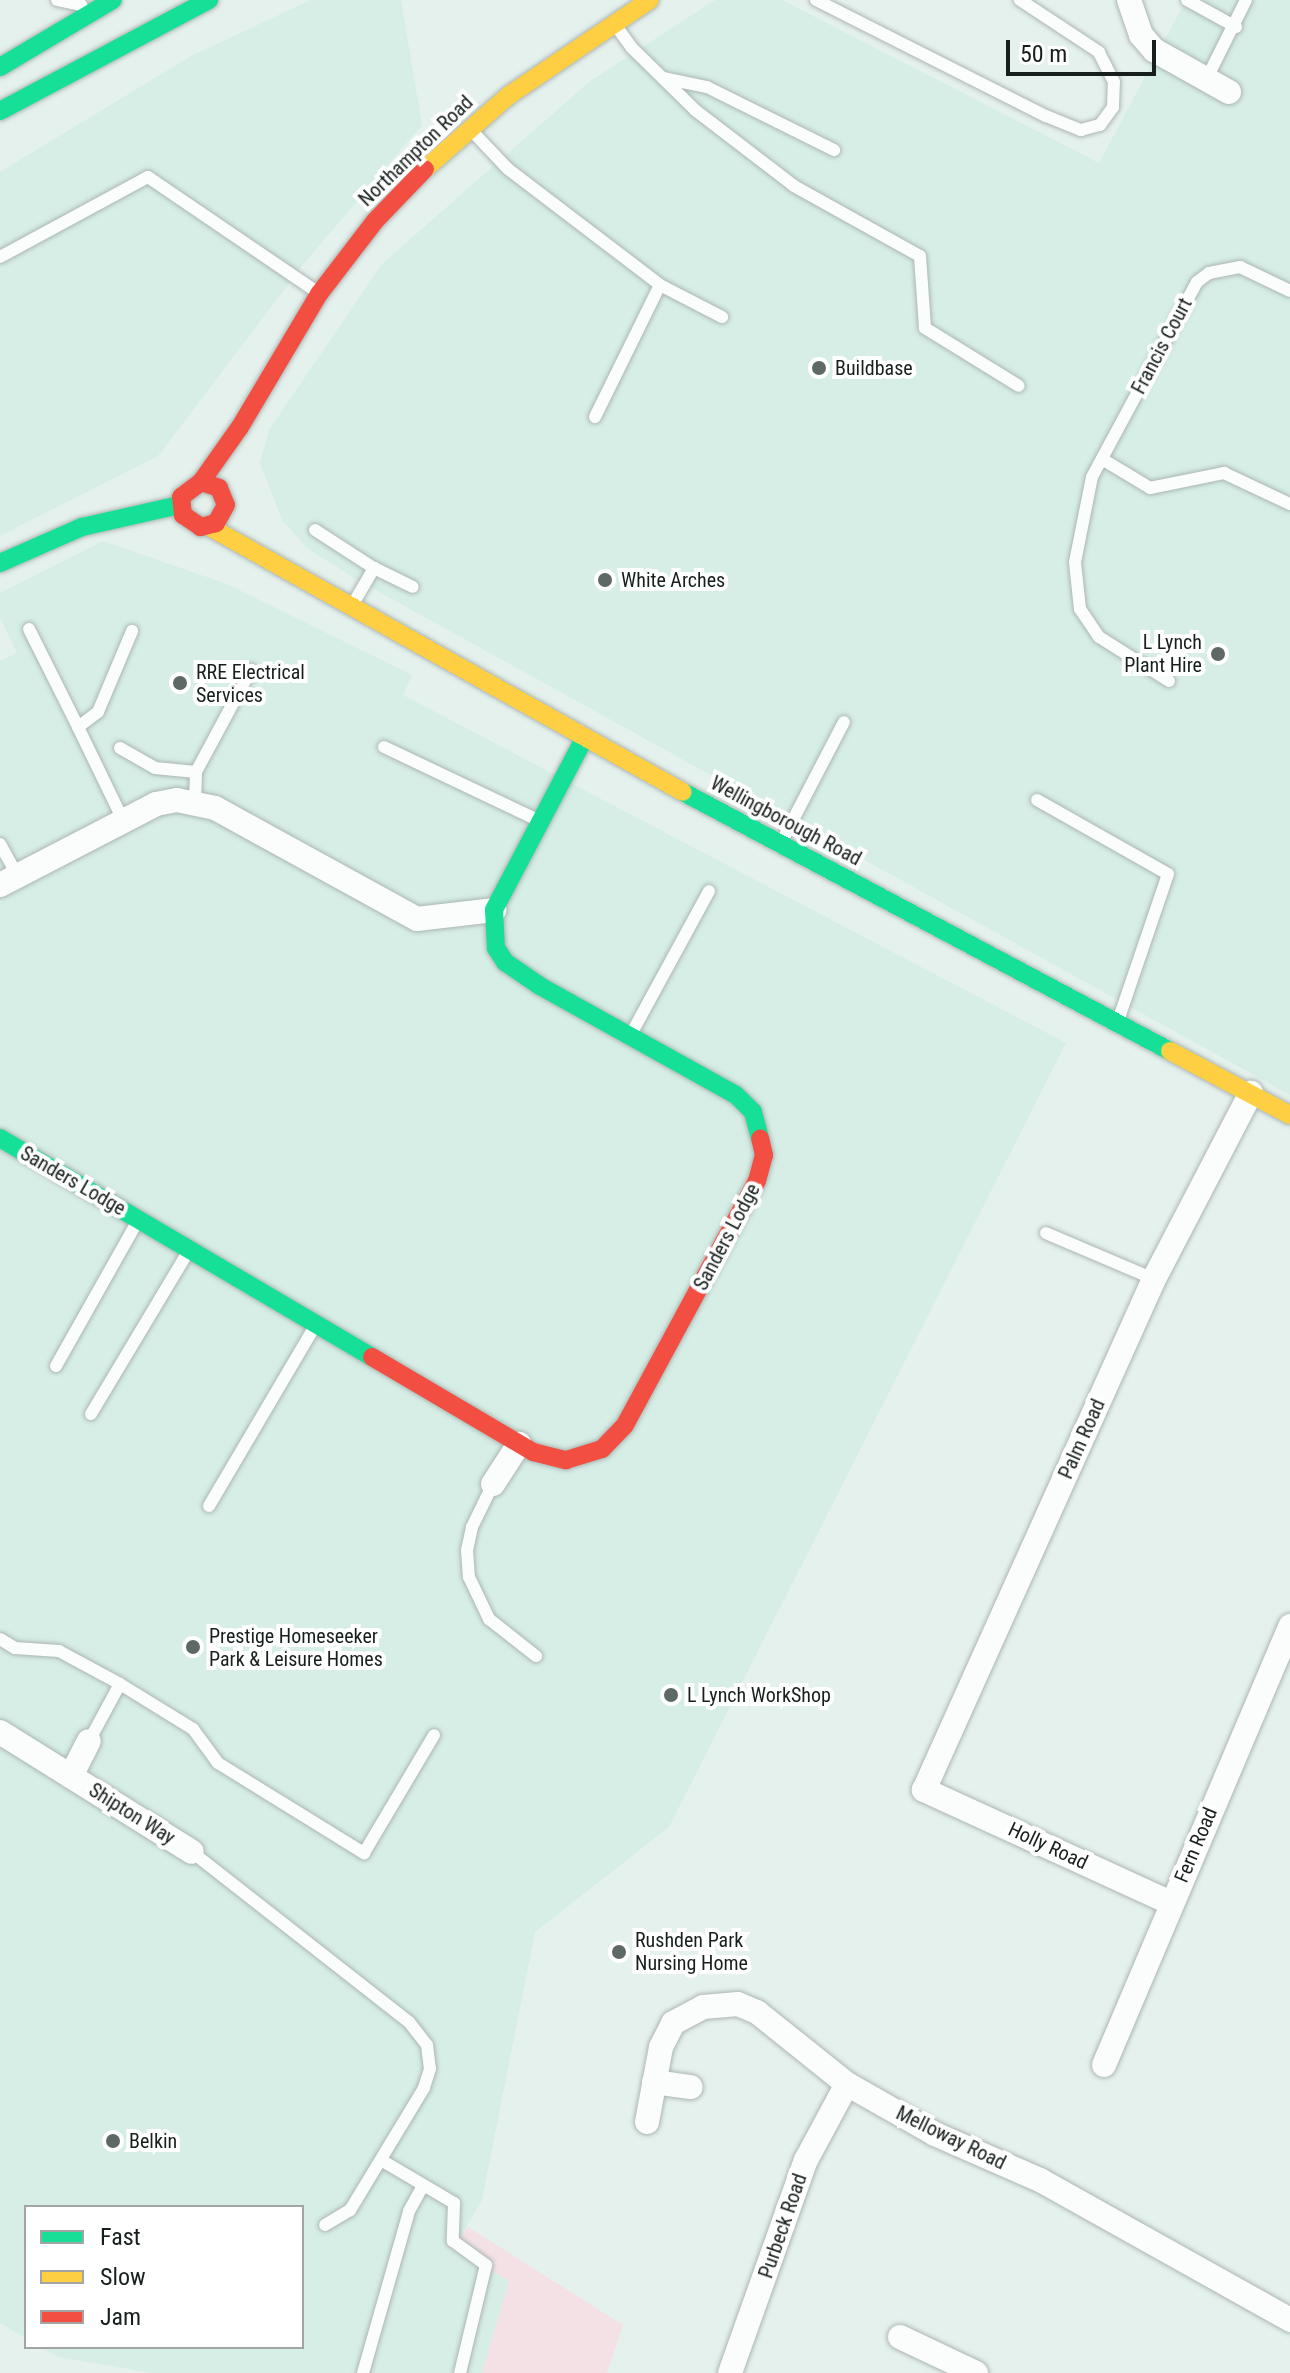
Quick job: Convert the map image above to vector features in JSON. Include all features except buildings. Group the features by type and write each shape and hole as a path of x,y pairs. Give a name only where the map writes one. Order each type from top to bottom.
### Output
{"main road":[{"path":"0,111 209,0"},
{"name":"Northampton Road","path":"210,485 240,427 319,294 375,221 469,128 650,0"},
{"path":"0,67 106,4"},
{"path":"210,485 224,513 208,526 188,522 180,505 186,489 210,485"},
{"path":"0,563 82,527 180,505"},
{"name":"Wellingborough Road","path":"224,513 266,557"},
{"name":"Wellingborough Road","path":"208,526 266,557 349,610 584,739 1290,1115"},
{"path":"494,910 584,739"},
{"name":"Sanders Lodge","path":"0,1138 548,1459 566,1460 602,1449 614,1439 762,1168 762,1134 753,1112 736,1095 505,962 492,933 494,910"}],"street":[{"path":"1129,0 1141,35 1154,50 1229,92"},
{"path":"9,880 156,804 195,802 215,808 417,919 494,910"},
{"name":"Palm Road","path":"924,1790 1154,1279 1251,1093"},
{"path":"493,1484 519,1444"},
{"name":"Fern Road","path":"1104,2065 1290,1626"},
{"name":"Shipton Way","path":"0,1732 192,1852"},
{"name":"Shipton Way","path":"71,1776 89,1741"},
{"name":"Holly Road","path":"924,1790 1171,1903"},
{"name":"Melloway Road","path":"647,2122 661,2047 673,2023 692,2010 727,2003 757,2012 847,2084 935,2134 1040,2180 1290,2320"},
{"path":"654,2082 691,2087"},
{"name":"Purbeck Road","path":"730,2373 806,2160 847,2084"},
{"path":"900,2337 960,2370"}],"lane":[{"path":"57,0 106,4"},
{"path":"816,0 1046,116 1081,130 1100,125 1113,107 1114,82 1099,52 1020,0"},
{"path":"1187,0 1236,27"},
{"path":"1206,80 1236,27 1246,0"},
{"path":"615,23 663,78 794,186 920,256 925,328 1019,386"},
{"path":"663,78 733,98 834,150"},
{"path":"469,128 508,169 660,285 722,317"},
{"path":"0,257 148,177 319,294"},
{"name":"Francis Court","path":"1169,681 1099,637 1080,609 1075,562 1092,477 1197,282 1209,273 1240,267 1290,291"},
{"path":"595,417 660,285"},
{"path":"1102,459 1150,488 1224,473 1290,504"},
{"path":"315,530 374,568 413,587"},
{"path":"349,610 374,568"},
{"path":"29,629 123,820"},
{"path":"78,727 98,712 132,631"},
{"path":"195,802 196,772 251,670"},
{"path":"780,843 844,722"},
{"path":"384,747 541,821"},
{"path":"120,748 155,768 196,772"},
{"path":"1037,800 1168,874 1118,1021"},
{"path":"0,844 9,880"},
{"path":"630,1036 709,891"},
{"path":"56,1366 139,1220"},
{"path":"1046,1233 1154,1279"},
{"path":"91,1414 189,1249"},
{"path":"209,1506 316,1323"},
{"path":"493,1484 472,1527 467,1550 469,1577 489,1619 536,1656"},
{"path":"0,1639 15,1648 59,1651 120,1684 193,1729 218,1763 364,1853 434,1735"},
{"path":"89,1741 120,1684"},
{"path":"192,1852 387,2003 427,2045 430,2069 424,2088 350,2210 325,2225"},
{"path":"381,2160 454,2203 453,2241 486,2265 460,2373"},
{"path":"363,2373 409,2211 423,2186"}],"shaded area":[{"path":"311,0 401,0 422,125 306,261 158,456 0,536 0,172 191,56"},
{"path":"715,0 782,0 1099,163 1186,0 1290,0 1290,1095 354,578 307,548 282,520 260,463 269,430 382,264 589,82"},
{"path":"103,541 227,584 412,675 403,695 1066,1043 669,1827 535,1932 482,2200 459,2240 465,2255 509,2281 482,2373 153,2373 58,2357 44,2349 304,2349 304,2205 24,2205 24,2337 0,2323 0,661 17,653 0,618 0,593"},
{"path":"468,2227 623,2325 607,2373 482,2373 509,2281 465,2255 459,2240"}],"traffic: fast":[{"path":"0,67 113,0"},
{"path":"0,111 209,0"},
{"path":"0,563 82,527 180,505"},
{"path":"584,739 494,910 496,948 505,962 540,986 736,1095 753,1112 760,1138"},
{"path":"683,792 1170,1051"},
{"path":"0,1138 372,1357"}],"traffic: slow":[{"path":"425,169 508,96 650,0"},
{"path":"208,526 683,792"},
{"path":"1170,1051 1290,1115"}],"traffic: jam":[{"path":"201,482 219,488 226,505 216,523 201,527 183,515 181,497 201,482 240,427 319,294 375,221 425,169"},
{"path":"372,1357 533,1452 566,1460 602,1449 625,1425 757,1181 764,1155 760,1138"}],"place":[{"name":"Buildbase","path":"819,368"},
{"name":"White Arches","path":"605,580"},
{"name":"L Lynch Plant Hire","path":"1218,654"},
{"name":"RRE Electrical Services","path":"180,683"},
{"name":"Prestige Homeseeker Park & Leisure Homes","path":"193,1647"},
{"name":"L Lynch WorkShop","path":"671,1695"},
{"name":"Rushden Park Nursing Home","path":"619,1952"},
{"name":"Belkin","path":"113,2141"}]}
